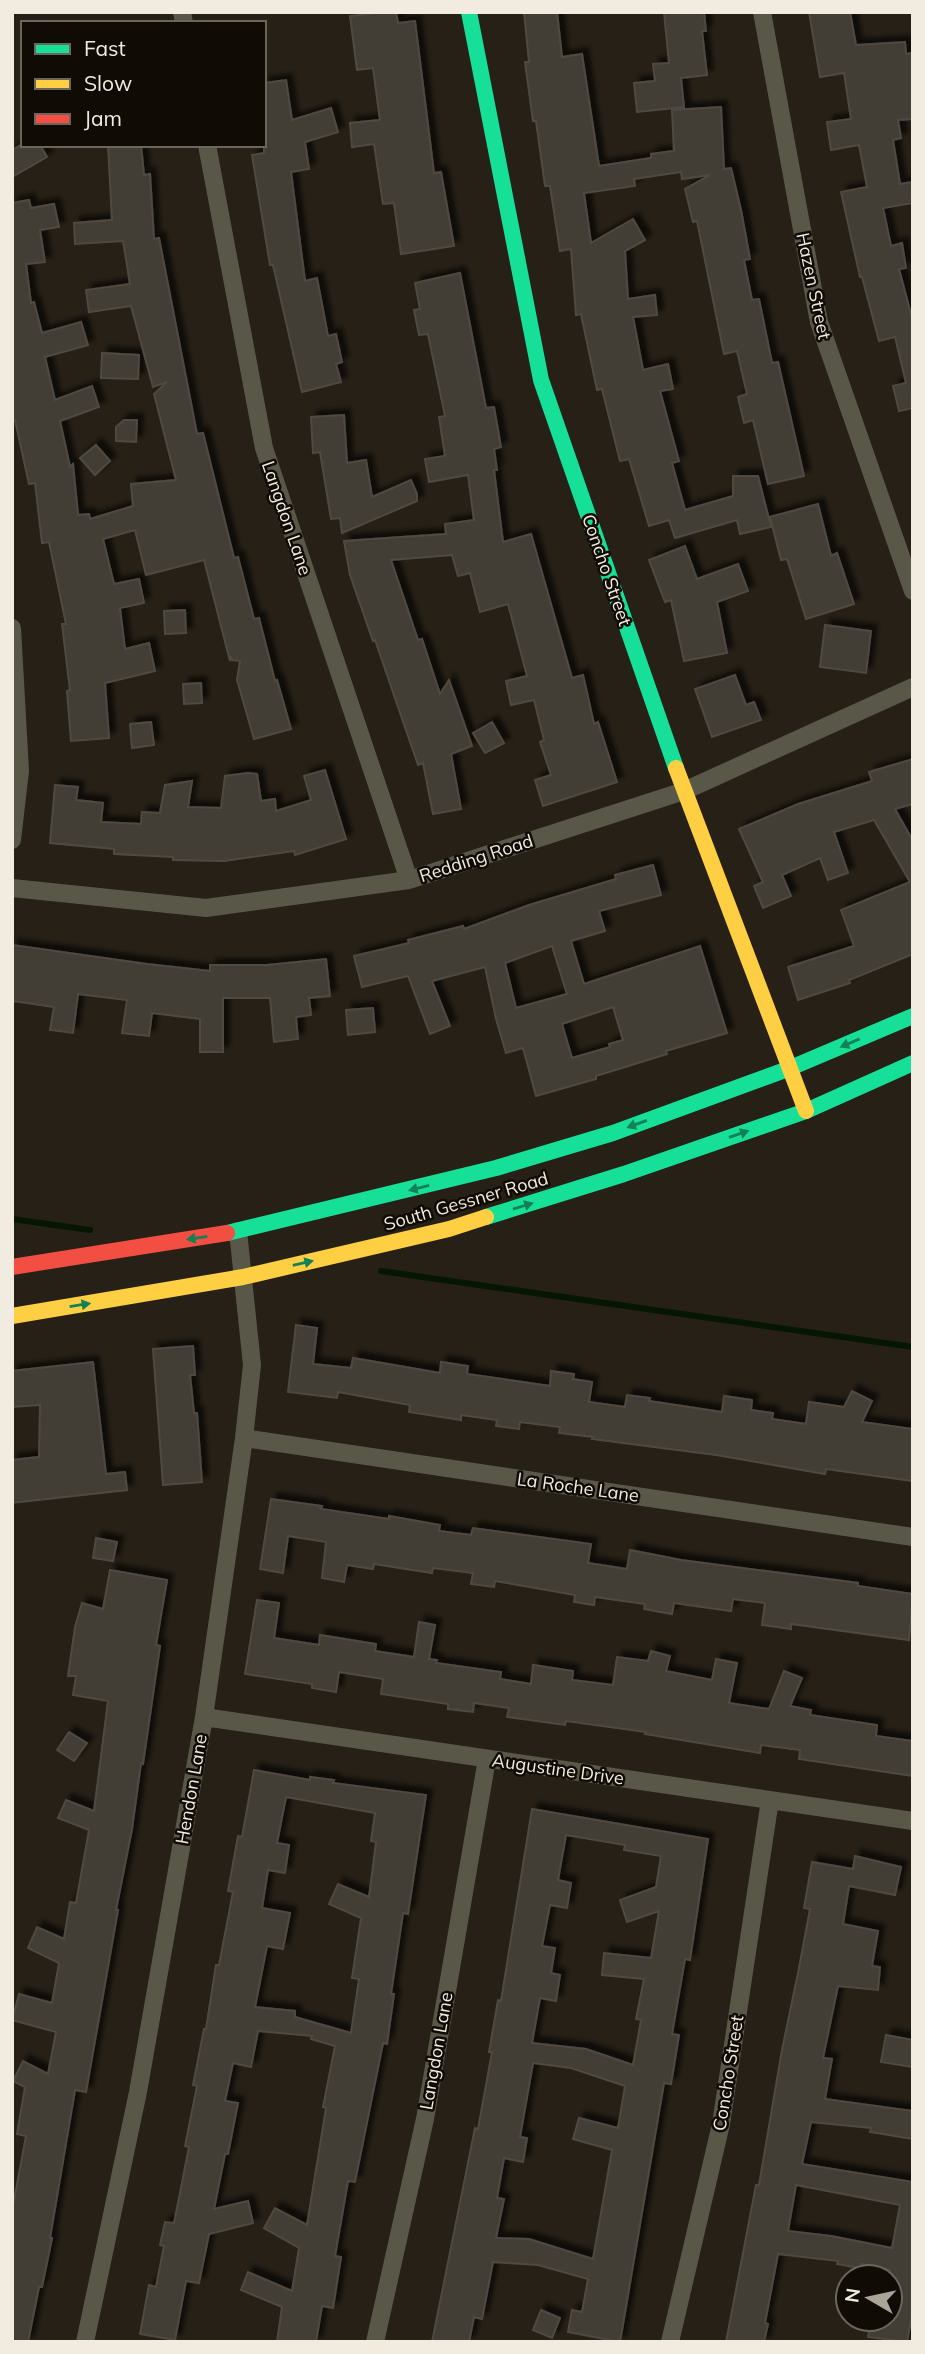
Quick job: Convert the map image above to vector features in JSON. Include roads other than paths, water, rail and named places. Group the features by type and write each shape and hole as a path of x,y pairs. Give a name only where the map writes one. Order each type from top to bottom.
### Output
{"main road":[{"name":"Concho Street","path":"469,12 541,380 684,791 806,1111"},
{"name":"South Gessner Road","path":"12,1267 238,1231 496,1168 613,1133 788,1069 913,1017"},
{"name":"South Gessner Road","path":"12,1316 243,1278 449,1229 806,1111 913,1063"}],"street":[{"name":"Hazen Street","path":"762,12 819,322 913,591"},
{"name":"Langdon Lane","path":"207,147 264,448 409,880"},
{"path":"12,628 20,771 12,840"},
{"name":"Redding Road","path":"12,888 206,908 409,880 684,791 913,687"},
{"name":"Hendon Lane","path":"85,2342 138,2092 204,1717 244,1438 252,1366 238,1231"},
{"name":"La Roche Lane","path":"244,1438 913,1537"},
{"name":"Augustine Drive","path":"204,1717 913,1821"},
{"name":"Langdon Lane","path":"375,2342 425,2119 487,1759"},
{"name":"Concho Street","path":"670,2342 721,2124 769,1800"}],"waterway":[{"path":"12,1219 90,1230"},
{"path":"381,1271 913,1347"}]}
